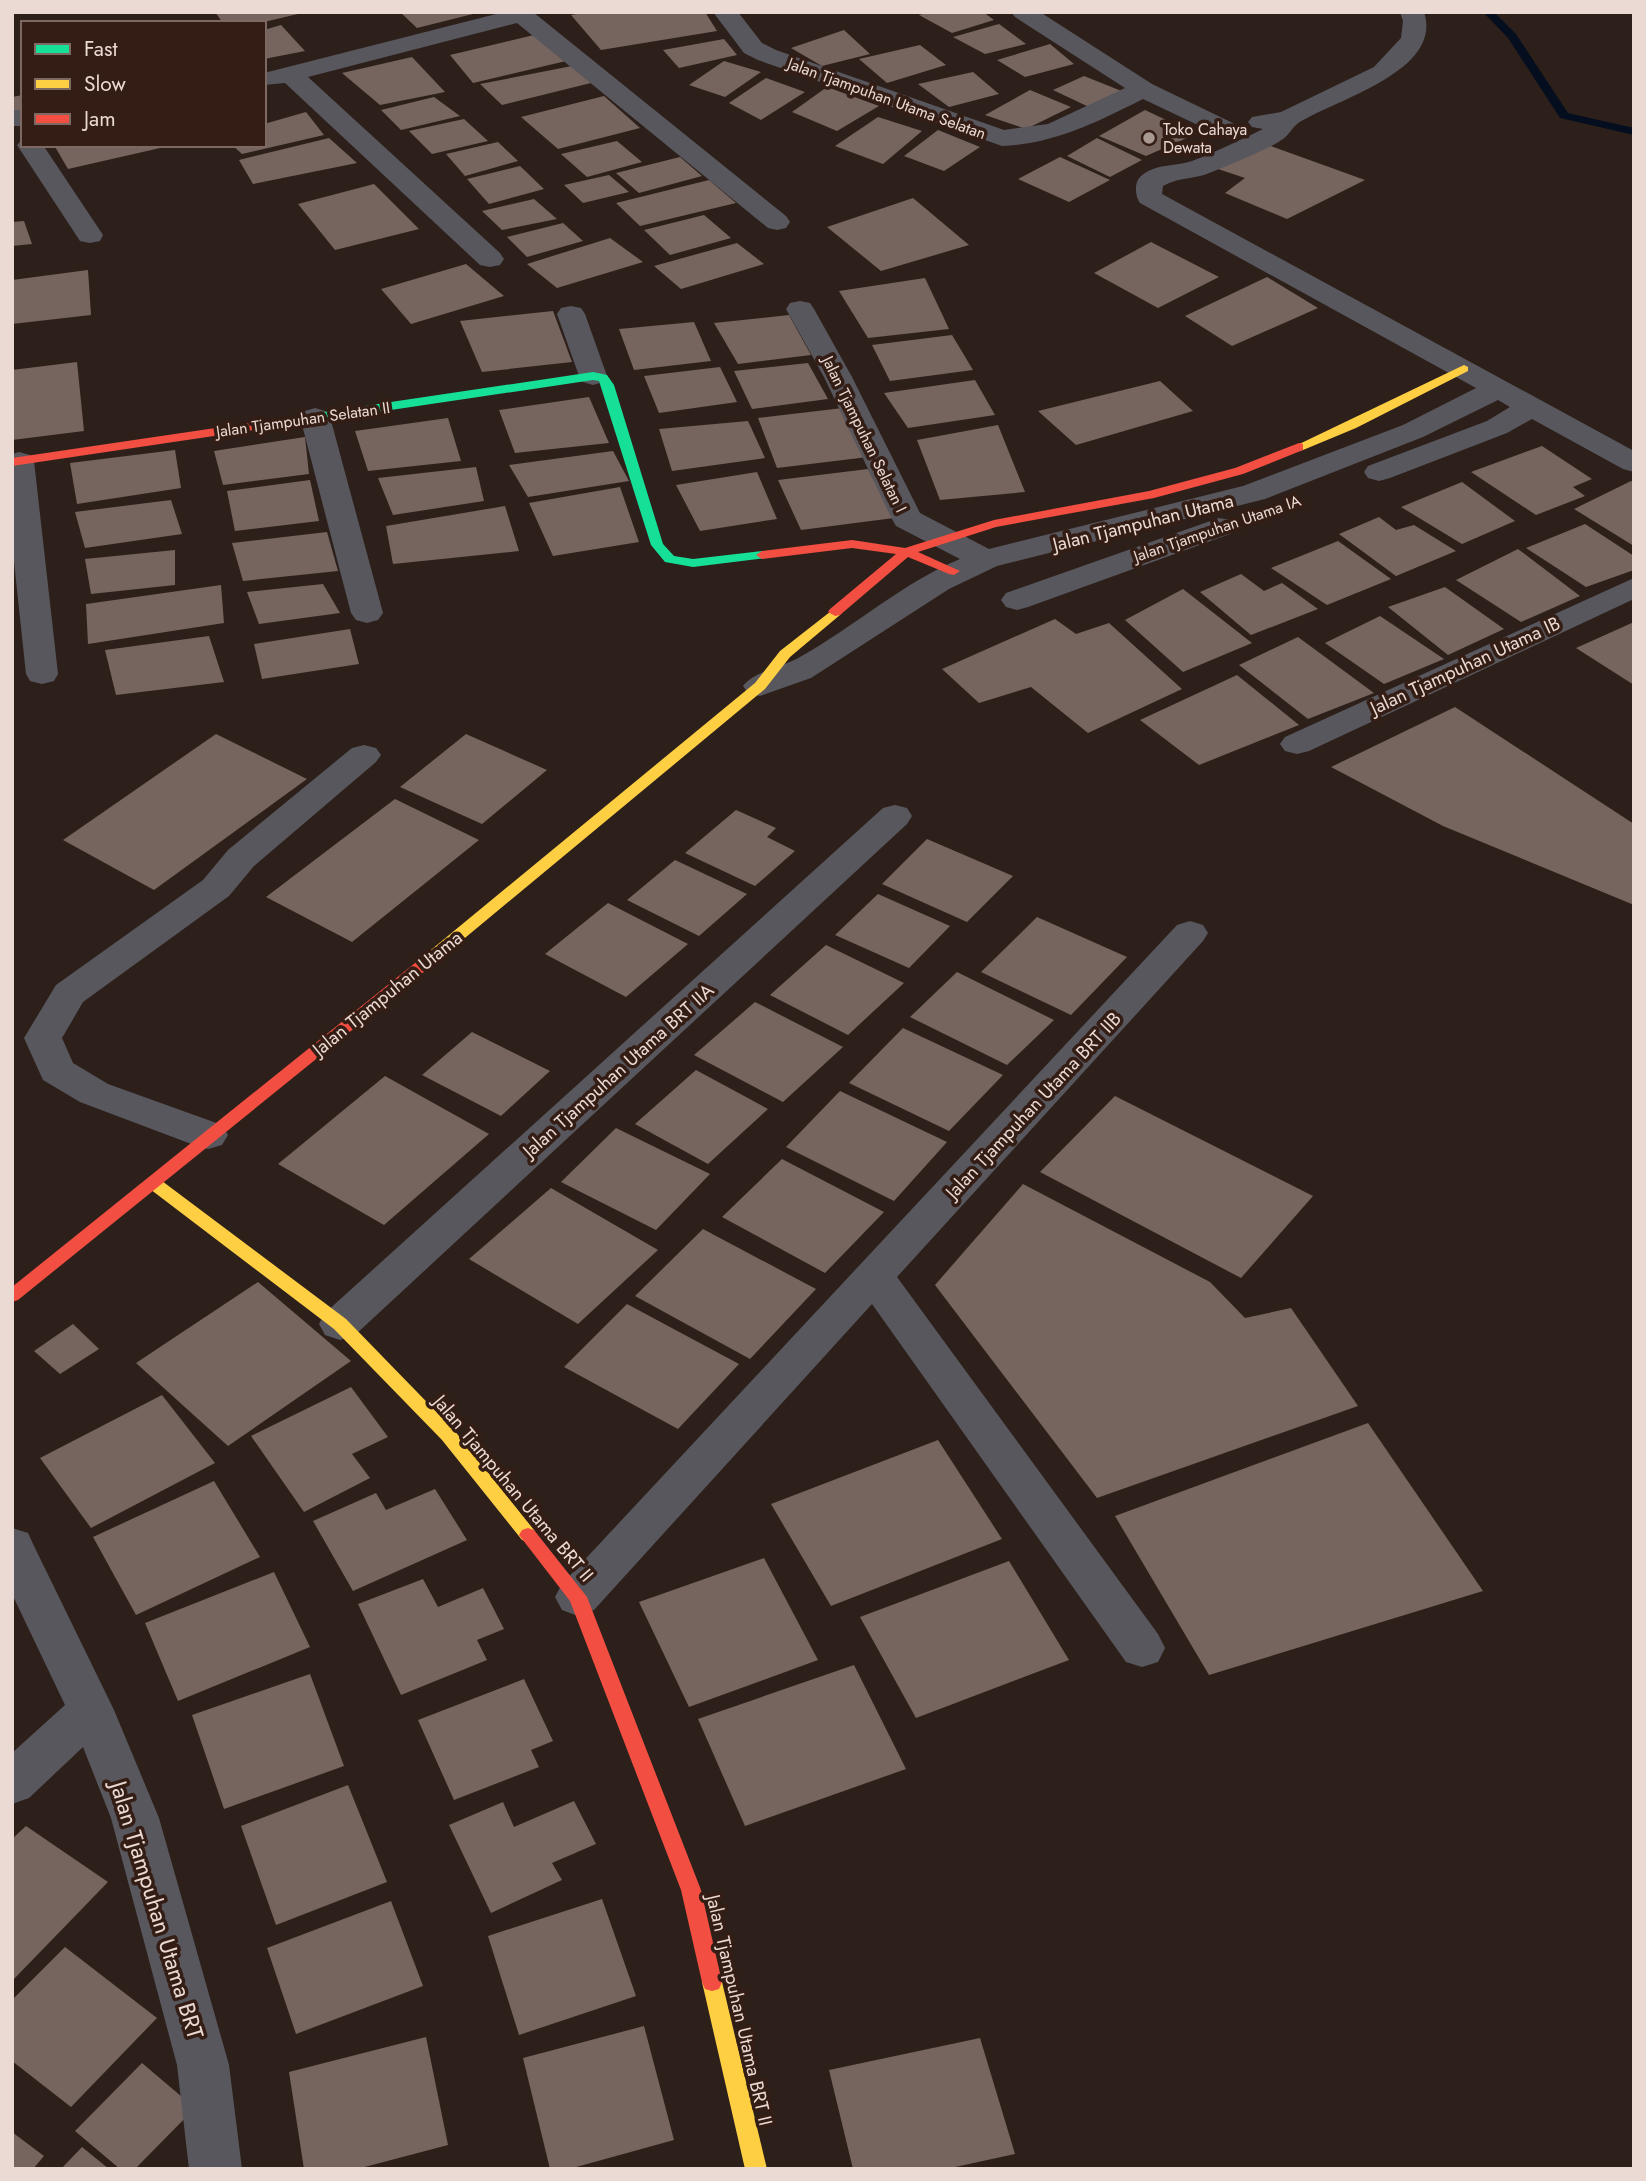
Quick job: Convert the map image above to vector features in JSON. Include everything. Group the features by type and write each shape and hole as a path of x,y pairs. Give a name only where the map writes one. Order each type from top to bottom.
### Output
{"street":[{"name":"Jalan Tjampuhan Utama Selatan","path":"724,12 759,51 1002,138 1038,137 1143,89"},
{"path":"1023,12 1143,89 1230,131"},
{"path":"1169,172 1173,160 1230,131 1250,123 1287,118 1383,72 1413,40 1415,21 1412,12"},
{"path":"266,80 520,14 777,222"},
{"path":"290,74 490,260"},
{"path":"1287,118 1274,134 1195,169 1169,172 1150,182 1149,197 1634,463"},
{"path":"31,147 90,235"},
{"name":"Jalan Tjampuhan Selatan I","path":"800,309 838,377 907,519 986,559"},
{"path":"571,314 593,376 603,378 608,385 657,545 670,559 694,563 852,544 906,552 954,571"},
{"name":"Jalan Tjampuhan Utama","path":"12,1296 208,1135 326,1044 753,691 785,654 906,552 943,538 1031,516 1150,495 1239,471 1352,425 1464,369"},
{"name":"Jalan Tjampuhan Selatan II","path":"15,461 593,376"},
{"name":"Jalan Tjampuhan Utama","path":"753,691 803,670 954,571 986,559 1254,494 1413,431 1499,388"},
{"name":"Jalan Tjampuhan Utama IA","path":"1017,600 1396,466 1497,427 1533,406"},
{"path":"315,417 367,613"},
{"path":"15,461 42,674"},
{"name":"Jalan Tjampuhan Utama IB","path":"1297,744 1634,587"},
{"path":"208,1135 94,1093 57,1071 43,1038 69,994 216,888 241,858 364,755"},
{"name":"Jalan Tjampuhan Utama BRT IIA","path":"340,1324 895,816"},
{"name":"Jalan Tjampuhan Utama BRT IIB","path":"578,1597 1190,933"},
{"name":"Jalan Tjampuhan Utama BRT II","path":"152,1182 340,1324 447,1434 578,1597 691,1890 756,2169"},
{"path":"875,1277 1142,1648"},
{"name":"Jalan Tjampuhan Utama BRT","path":"12,1546 91,1710 135,1818 203,2065 216,2169"},
{"path":"12,1783 91,1710"}],"building":[{"path":"215,12 302,12 266,22 222,21"},
{"path":"400,12 476,12 477,13 417,28"},
{"path":"587,12 705,12 717,31 601,50 571,15"},
{"path":"928,12 983,12 994,20 952,33 919,15"},
{"path":"999,24 1026,44 985,54 953,37"},
{"path":"281,25 305,51 266,59 266,29"},
{"path":"844,30 870,54 822,66 791,48"},
{"path":"538,34 566,61 473,83 450,55"},
{"path":"724,39 737,55 679,68 663,50"},
{"path":"1050,44 1074,64 1025,77 997,60"},
{"path":"920,45 946,65 887,83 859,59"},
{"path":"412,57 445,92 380,105 342,73"},
{"path":"724,61 761,72 725,97 689,85"},
{"path":"572,66 591,83 502,105 480,84"},
{"path":"973,72 999,94 949,107 918,84"},
{"path":"1084,76 1124,92 1089,107 1053,90"},
{"path":"766,78 805,92 761,120 729,103"},
{"path":"827,87 879,106 837,131 792,112"},
{"path":"1030,90 1071,107 1026,129 985,115"},
{"path":"21,95 21,114 12,114 12,97"},
{"path":"604,96 640,128 558,149 521,117"},
{"path":"434,97 460,116 401,130 381,110"},
{"path":"1145,110 1196,134 1146,156 1099,136"},
{"path":"306,112 324,135 242,154 234,147 266,147 266,123"},
{"path":"878,117 922,131 883,164 835,146"},
{"path":"464,119 488,141 432,154 409,131"},
{"path":"938,130 980,147 944,171 904,156"},
{"path":"329,138 357,163 253,184 239,160"},
{"path":"1097,138 1142,160 1110,177 1067,156"},
{"path":"617,141 642,162 587,177 561,154"},
{"path":"498,142 518,161 465,176 446,154"},
{"path":"1265,144 1365,180 1287,219 1225,193 1245,178 1212,167"},
{"path":"55,147 165,147 68,169"},
{"path":"680,157 702,176 639,193 616,173"},
{"path":"1060,157 1110,180 1069,202 1018,179"},
{"path":"520,166 544,189 489,204 467,179"},
{"path":"609,175 629,192 583,203 564,185"},
{"path":"709,180 736,203 640,226 616,203"},
{"path":"374,184 419,229 335,250 298,204"},
{"path":"913,198 969,245 881,271 827,227"},
{"path":"534,199 557,219 502,230 482,211"},
{"path":"704,215 731,238 670,255 644,230"},
{"path":"24,221 32,244 12,246 12,222"},
{"path":"563,223 583,241 527,257 507,237"},
{"path":"610,238 643,262 557,288 527,264"},
{"path":"1151,242 1219,277 1158,308 1094,273"},
{"path":"737,243 764,264 681,289 654,266"},
{"path":"466,264 504,296 411,324 381,289"},
{"path":"88,270 91,315 12,324 12,280"},
{"path":"1267,277 1318,308 1232,346 1185,316"},
{"path":"925,278 949,329 868,338 839,291"},
{"path":"553,311 572,362 482,372 460,321"},
{"path":"789,315 811,355 738,364 714,323"},
{"path":"694,322 711,361 634,370 619,329"},
{"path":"952,335 973,370 890,381 872,345"},
{"path":"77,362 84,431 12,440 12,370"},
{"path":"808,363 828,399 752,409 734,371"},
{"path":"720,367 737,402 659,413 644,376"},
{"path":"975,380 995,415 908,428 884,393"},
{"path":"1160,381 1193,411 1076,445 1038,411"},
{"path":"589,397 609,443 515,453 499,410"},
{"path":"843,408 868,457 777,468 758,418"},
{"path":"448,418 461,461 368,471 355,431"},
{"path":"748,421 765,458 672,471 659,429"},
{"path":"998,425 1025,492 940,500 917,440"},
{"path":"305,437 309,474 223,485 214,451"},
{"path":"1542,446 1592,479 1573,487 1585,496 1536,515 1471,472"},
{"path":"175,450 181,488 77,504 70,463"},
{"path":"613,451 629,481 528,497 509,465"},
{"path":"476,467 484,501 393,515 378,478"},
{"path":"868,469 894,518 801,530 778,480"},
{"path":"757,472 777,519 700,531 676,485"},
{"path":"310,480 319,521 235,531 227,491"},
{"path":"1631,481 1634,482 1634,546 1574,509"},
{"path":"1462,482 1515,521 1462,544 1401,507"},
{"path":"620,487 639,542 553,556 529,503"},
{"path":"171,500 182,534 85,548 75,512"},
{"path":"505,506 519,551 393,564 386,526"},
{"path":"1379,517 1396,530 1414,525 1456,551 1396,576 1339,534"},
{"path":"1585,524 1634,556 1634,570 1586,587 1526,548"},
{"path":"327,532 338,571 243,581 232,543"},
{"path":"1338,541 1391,579 1327,605 1271,568"},
{"path":"1518,549 1580,596 1521,622 1456,580"},
{"path":"175,550 175,585 91,594 85,559"},
{"path":"1241,574 1264,591 1282,583 1318,609 1251,635 1200,592"},
{"path":"323,584 340,613 259,624 247,592"},
{"path":"221,585 224,623 88,644 86,604"},
{"path":"1445,587 1504,629 1448,655 1388,607"},
{"path":"1183,589 1252,643 1183,672 1125,620"},
{"path":"1380,616 1444,659 1384,684 1325,643"},
{"path":"1055,619 1076,634 1109,623 1182,689 1088,733 1031,687 979,703 942,669"},
{"path":"1634,622 1634,685 1576,648"},
{"path":"350,629 359,664 262,679 254,644"},
{"path":"209,636 224,682 116,695 105,650"},
{"path":"1298,637 1374,693 1308,719 1239,665"},
{"path":"1237,675 1299,725 1199,765 1140,720"},
{"path":"1455,707 1634,824 1634,905 1443,826 1331,767"},
{"path":"216,734 307,779 154,890 63,840"},
{"path":"466,734 547,770 482,824 400,787"},
{"path":"395,799 479,840 352,942 266,897"},
{"path":"736,810 776,828 767,837 795,851 755,886 685,853"},
{"path":"927,839 1013,876 967,922 882,884"},
{"path":"675,860 747,894 699,936 627,900"},
{"path":"878,894 950,926 909,968 835,935"},
{"path":"608,903 688,944 626,997 545,954"},
{"path":"1037,917 1127,957 1071,1015 981,972"},
{"path":"826,945 904,983 848,1035 770,995"},
{"path":"957,972 1054,1020 1007,1065 910,1017"},
{"path":"755,1002 843,1047 783,1102 694,1055"},
{"path":"903,1028 1003,1075 949,1131 849,1083"},
{"path":"472,1032 550,1071 501,1116 422,1075"},
{"path":"696,1070 768,1109 708,1164 635,1124"},
{"path":"385,1076 489,1134 384,1225 278,1164"},
{"path":"840,1091 947,1142 894,1201 786,1147"},
{"path":"1115,1096 1313,1196 1241,1278 1040,1172"},
{"path":"616,1128 710,1174 656,1230 561,1182"},
{"path":"782,1159 884,1212 825,1273 722,1217"},
{"path":"1023,1184 1210,1282 1245,1318 1291,1308 1358,1406 1097,1498 935,1285"},
{"path":"551,1188 658,1250 578,1324 469,1259"},
{"path":"703,1229 816,1289 750,1359 635,1296"},
{"path":"258,1282 351,1361 228,1446 136,1363"},
{"path":"627,1304 739,1364 678,1429 564,1367"},
{"path":"73,1324 99,1349 60,1374 34,1351"},
{"path":"351,1387 388,1437 352,1454 370,1478 304,1512 251,1436"},
{"path":"162,1395 215,1463 91,1528 40,1458"},
{"path":"1368,1423 1483,1591 1209,1675 1115,1516"},
{"path":"938,1440 1002,1539 831,1606 771,1504"},
{"path":"214,1481 260,1557 136,1615 93,1537"},
{"path":"435,1489 467,1540 353,1591 313,1521 376,1493 386,1510"},
{"path":"764,1558 818,1660 689,1707 639,1602"},
{"path":"1009,1561 1069,1660 916,1718 860,1617"},
{"path":"274,1572 310,1647 178,1701 145,1623"},
{"path":"423,1579 438,1607 483,1588 504,1629 477,1640 487,1660 401,1695 358,1604"},
{"path":"854,1665 906,1769 745,1826 698,1719"},
{"path":"310,1674 344,1766 224,1809 192,1715"},
{"path":"524,1679 553,1741 531,1750 539,1767 454,1800 418,1720"},
{"path":"348,1785 387,1882 276,1925 241,1826"},
{"path":"574,1801 596,1844 552,1863 562,1880 491,1913 449,1825 503,1802 514,1827"},
{"path":"26,1826 108,1882 12,1981 12,1839"},
{"path":"602,1899 636,1996 519,2035 488,1936"},
{"path":"391,1901 423,1986 296,2034 267,1948"},
{"path":"65,1947 157,2018 71,2107 12,2061 12,2000"},
{"path":"644,2026 674,2140 569,2169 550,2169 523,2058"},
{"path":"426,2037 448,2145 357,2169 304,2169 289,2072"},
{"path":"980,2038 1015,2154 946,2169 853,2169 829,2070"},
{"path":"142,2063 195,2108 135,2169 120,2169 75,2131"},
{"path":"12,2132 44,2156 33,2169 12,2169"},
{"path":"82,2147 109,2169 61,2169"}],"waterway":[{"path":"1488,12 1512,36 1564,116 1634,132"}],"traffic: fast":[{"path":"297,420 593,376 603,378 608,385 657,545 670,559 693,563 762,555"}],"traffic: slow":[{"path":"1299,447 1352,425 1464,369"},
{"path":"425,963 760,686 785,654 835,612"},
{"path":"152,1182 340,1324 448,1435 528,1535"},
{"path":"712,1982 756,2169"}],"traffic: jam":[{"path":"12,462 297,420"},
{"path":"835,612 906,552 994,524 1150,495 1239,471 1299,447"},
{"path":"762,555 852,544 906,552 954,571"},
{"path":"12,1296 425,963"},
{"path":"528,1535 578,1597 691,1890 712,1982"}],"place":[{"name":"Toko Cahaya Dewata","path":"1149,138"}]}
